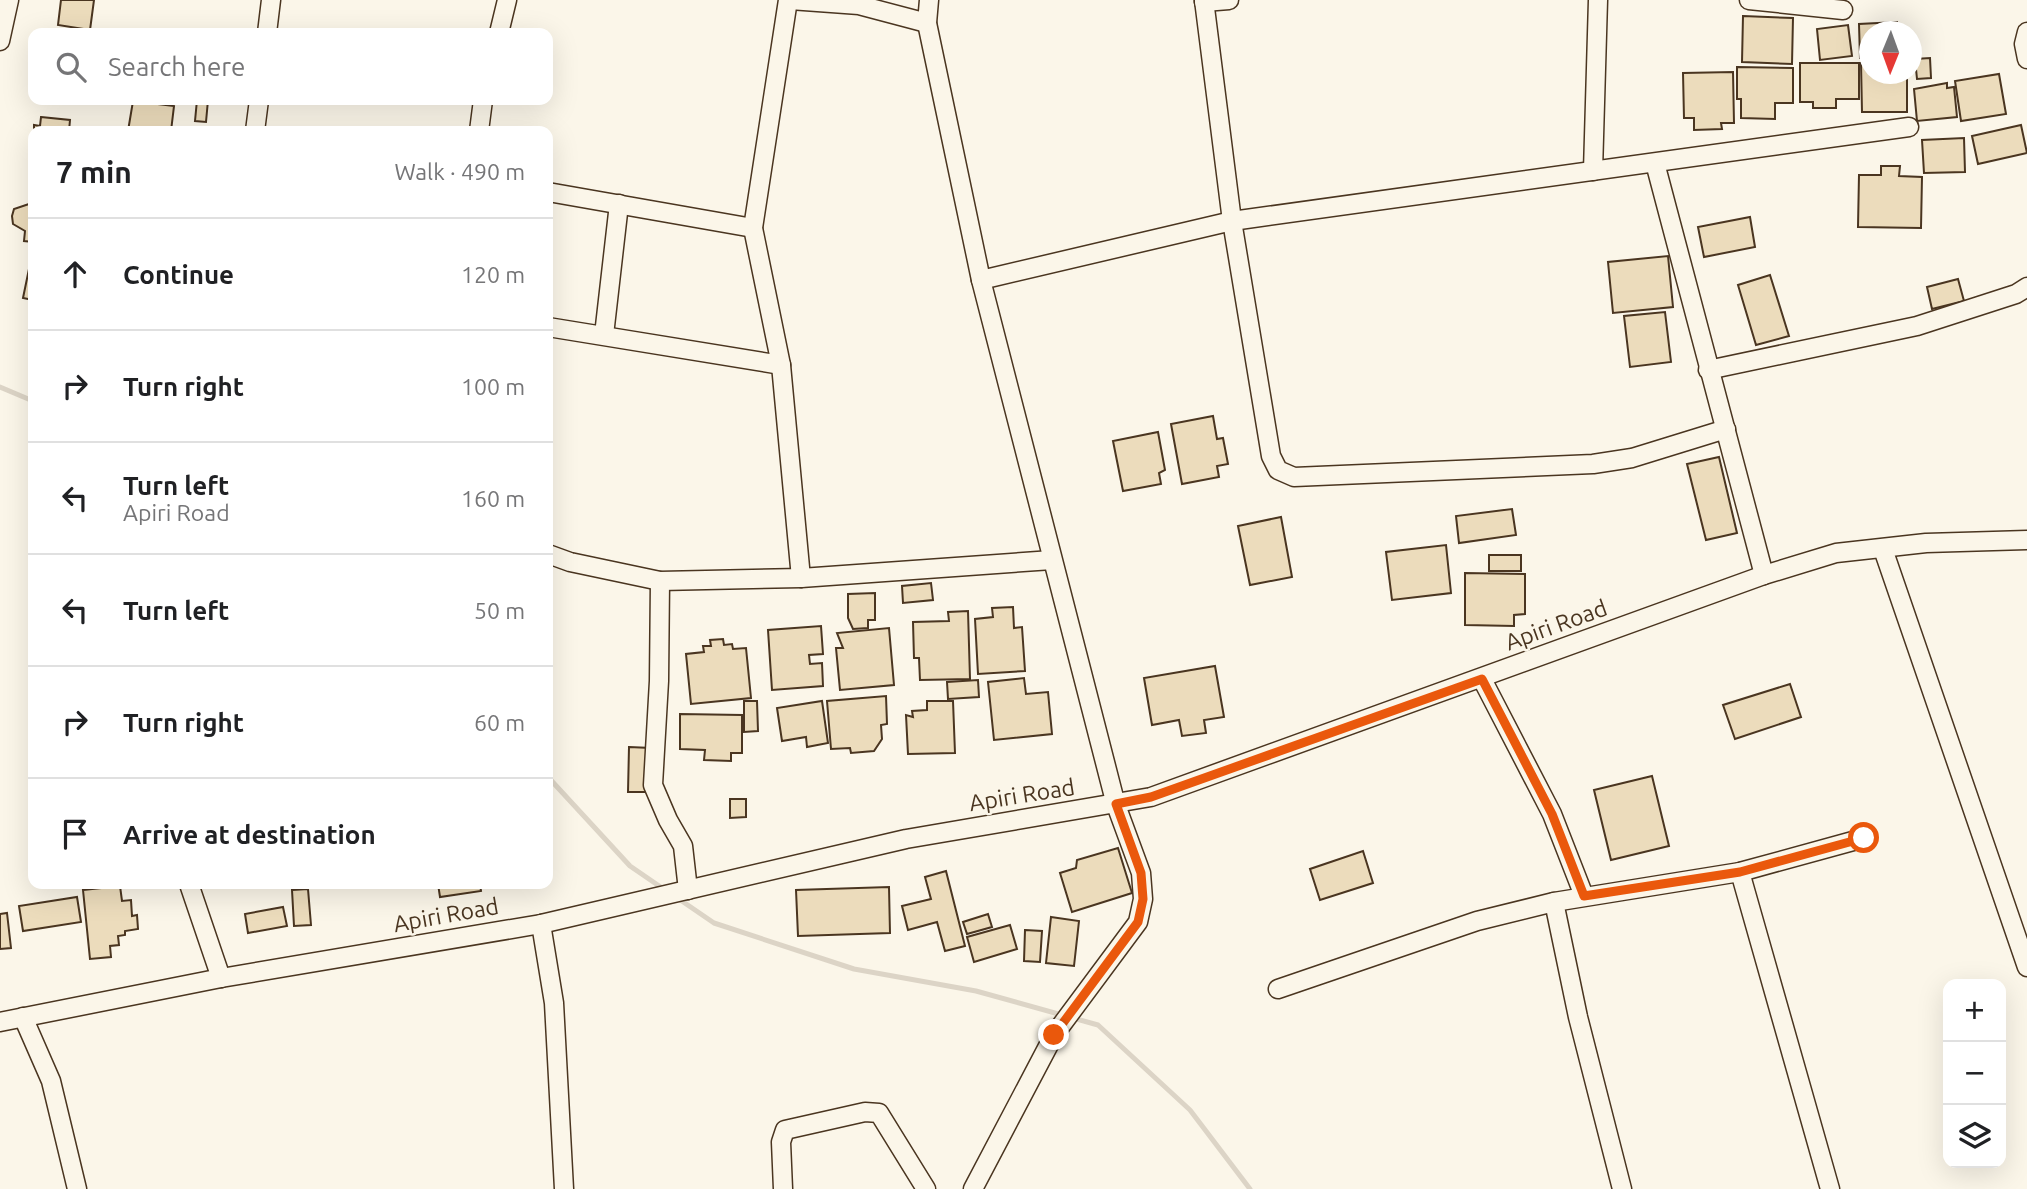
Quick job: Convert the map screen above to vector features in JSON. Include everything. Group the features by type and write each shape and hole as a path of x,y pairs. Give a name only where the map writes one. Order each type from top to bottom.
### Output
{"street":[{"path":"0,41 9,0"},
{"path":"268,28 271,0"},
{"path":"500,28 507,0"},
{"path":"802,578 780,365 753,228 789,0 859,5 927,23"},
{"path":"929,0 927,23 981,280 1116,804 1141,873 1143,899 1138,922 1054,1035 973,1189"},
{"path":"1229,0 1204,1 1232,221 1271,456 1278,470 1294,477 1593,464 1632,458 1726,429"},
{"path":"1593,171 1598,0"},
{"path":"1749,0 1843,10"},
{"path":"2027,32 2024,44 2027,59"},
{"path":"256,126 258,105"},
{"path":"480,126 482,105"},
{"path":"981,280 1232,221 1909,127"},
{"path":"1655,163 1764,575"},
{"path":"553,192 753,228"},
{"path":"604,335 619,204"},
{"path":"1709,370 1917,326 2016,294 2027,287"},
{"path":"553,328 780,365"},
{"name":"Apiri Road","path":"0,1022 221,978 541,924 906,839 1151,797 1764,575 1836,553 1926,543 2027,540"},
{"path":"1883,549 2027,967"},
{"path":"553,556 570,562 660,581 802,578 1052,560"},
{"path":"660,581 659,681 653,785 683,846 688,890"},
{"path":"1482,679 1552,814 1584,896"},
{"path":"1278,989 1406,943 1554,901 1740,872 1864,838"},
{"path":"1740,872 1829,1189"},
{"path":"191,889 221,978"},
{"path":"1554,901 1578,1017 1622,1189"},
{"path":"541,924 554,1003 565,1189"},
{"path":"23,1017 51,1081 77,1189"},
{"path":"783,1189 781,1142 785,1130 865,1112 879,1114 926,1189"}],"building":[{"path":"61,0 94,0 90,28 58,25"},
{"path":"1743,16 1793,18 1792,64 1742,62"},
{"path":"1848,25 1852,56 1820,60 1817,29"},
{"path":"1930,58 1931,78 1922,79 1922,59"},
{"path":"1800,63 1859,63 1859,99 1836,99 1836,108 1813,108 1813,102 1800,102"},
{"path":"1737,67 1793,68 1793,103 1775,103 1775,119 1741,118 1741,99 1737,99"},
{"path":"1733,72 1734,123 1721,123 1722,129 1694,130 1694,118 1684,118 1683,73"},
{"path":"1999,74 2006,114 1961,121 1955,81"},
{"path":"1947,83 1947,88 1954,87 1957,117 1917,121 1914,89"},
{"path":"1861,84 1907,84 1907,112 1862,112"},
{"path":"132,105 174,106 172,126 129,126"},
{"path":"197,105 208,105 206,122 195,121"},
{"path":"41,117 70,120 69,126 40,126"},
{"path":"2021,125 2027,153 1978,164 1972,136"},
{"path":"1964,138 1965,172 1924,173 1922,140"},
{"path":"1881,166 1900,166 1899,176 1922,177 1921,228 1858,227 1859,175 1881,175"},
{"path":"28,204 28,241 24,241 25,231 13,224 14,209"},
{"path":"1750,217 1755,247 1704,257 1698,227"},
{"path":"1668,256 1673,307 1613,313 1608,262"},
{"path":"28,274 28,299 23,298"},
{"path":"1770,275 1789,336 1756,345 1738,285"},
{"path":"1958,279 1964,301 1932,309 1927,287"},
{"path":"1665,312 1671,362 1630,367 1624,316"},
{"path":"1213,416 1217,439 1223,438 1228,464 1217,466 1219,477 1182,484 1171,424"},
{"path":"1158,432 1165,470 1159,473 1161,484 1123,491 1113,441"},
{"path":"1719,457 1737,533 1706,540 1687,464"},
{"path":"1512,509 1516,535 1459,543 1456,516"},
{"path":"1281,517 1292,577 1250,585 1238,526"},
{"path":"1446,545 1451,593 1392,600 1386,552"},
{"path":"1489,555 1521,555 1521,571 1489,571"},
{"path":"1465,573 1525,574 1525,614 1514,615 1514,626 1465,625"},
{"path":"931,583 933,600 903,603 902,586"},
{"path":"875,593 875,620 868,620 868,628 853,629 848,618 848,594"},
{"path":"1013,607 1014,628 1022,627 1025,671 978,674 975,619 993,617 992,608"},
{"path":"968,611 970,679 920,680 919,658 914,658 913,622 949,621 948,612"},
{"path":"821,626 823,654 809,655 810,664 822,663 823,686 772,690 768,630"},
{"path":"889,628 894,685 840,690 836,648 843,648 837,633"},
{"path":"723,639 724,645 732,644 733,649 746,648 751,698 691,704 686,654 704,652 703,646 711,646 710,640"},
{"path":"1215,666 1224,717 1204,720 1206,733 1182,736 1179,720 1152,725 1144,678"},
{"path":"1024,678 1026,694 1048,692 1052,734 994,740 988,682"},
{"path":"978,680 979,697 948,699 947,682"},
{"path":"1790,684 1801,717 1735,739 1723,705"},
{"path":"886,696 887,724 881,725 882,739 874,751 851,753 850,748 831,749 827,701"},
{"path":"744,701 757,701 758,731 744,732"},
{"path":"822,701 828,743 807,747 806,737 782,741 777,708"},
{"path":"927,701 953,701 955,753 908,754 906,715 913,717 912,711 927,710"},
{"path":"680,714 742,715 742,753 731,753 731,761 704,760 705,750 680,749"},
{"path":"629,747 651,748 650,792 628,792"},
{"path":"1652,776 1669,846 1611,860 1594,790"},
{"path":"730,799 746,799 746,817 730,818"},
{"path":"1118,848 1132,893 1072,912 1060,873 1076,868 1077,860"},
{"path":"1363,851 1373,883 1320,900 1310,869"},
{"path":"946,871 965,946 945,951 937,922 908,930 902,906 931,899 925,877"},
{"path":"889,887 890,933 798,936 796,890"},
{"path":"120,889 122,901 131,900 132,916 137,915 138,929 125,931 125,935 118,936 119,945 110,946 111,957 90,959 83,890"},
{"path":"308,889 311,925 294,926 292,890"},
{"path":"439,889 481,889 481,891 440,897"},
{"path":"77,897 81,922 23,931 19,906"},
{"path":"283,907 287,926 248,933 245,914"},
{"path":"7,913 11,948 0,949 0,914"},
{"path":"988,914 992,927 967,934 963,922"},
{"path":"1051,917 1079,921 1074,966 1046,963"},
{"path":"1010,925 1017,949 974,962 967,937"},
{"path":"1025,930 1042,931 1040,962 1024,961"}],"waterway":[{"path":"0,387 28,399"},
{"path":"553,782 630,866 665,890"},
{"path":"676,897 714,923 854,969 976,991 1098,1025 1190,1110 1250,1189"}],"route":[{"path":"1054,1035 1138,922 1143,899 1141,873 1116,804 1151,797 1482,679 1552,814 1584,896 1740,872 1864,838"}]}
